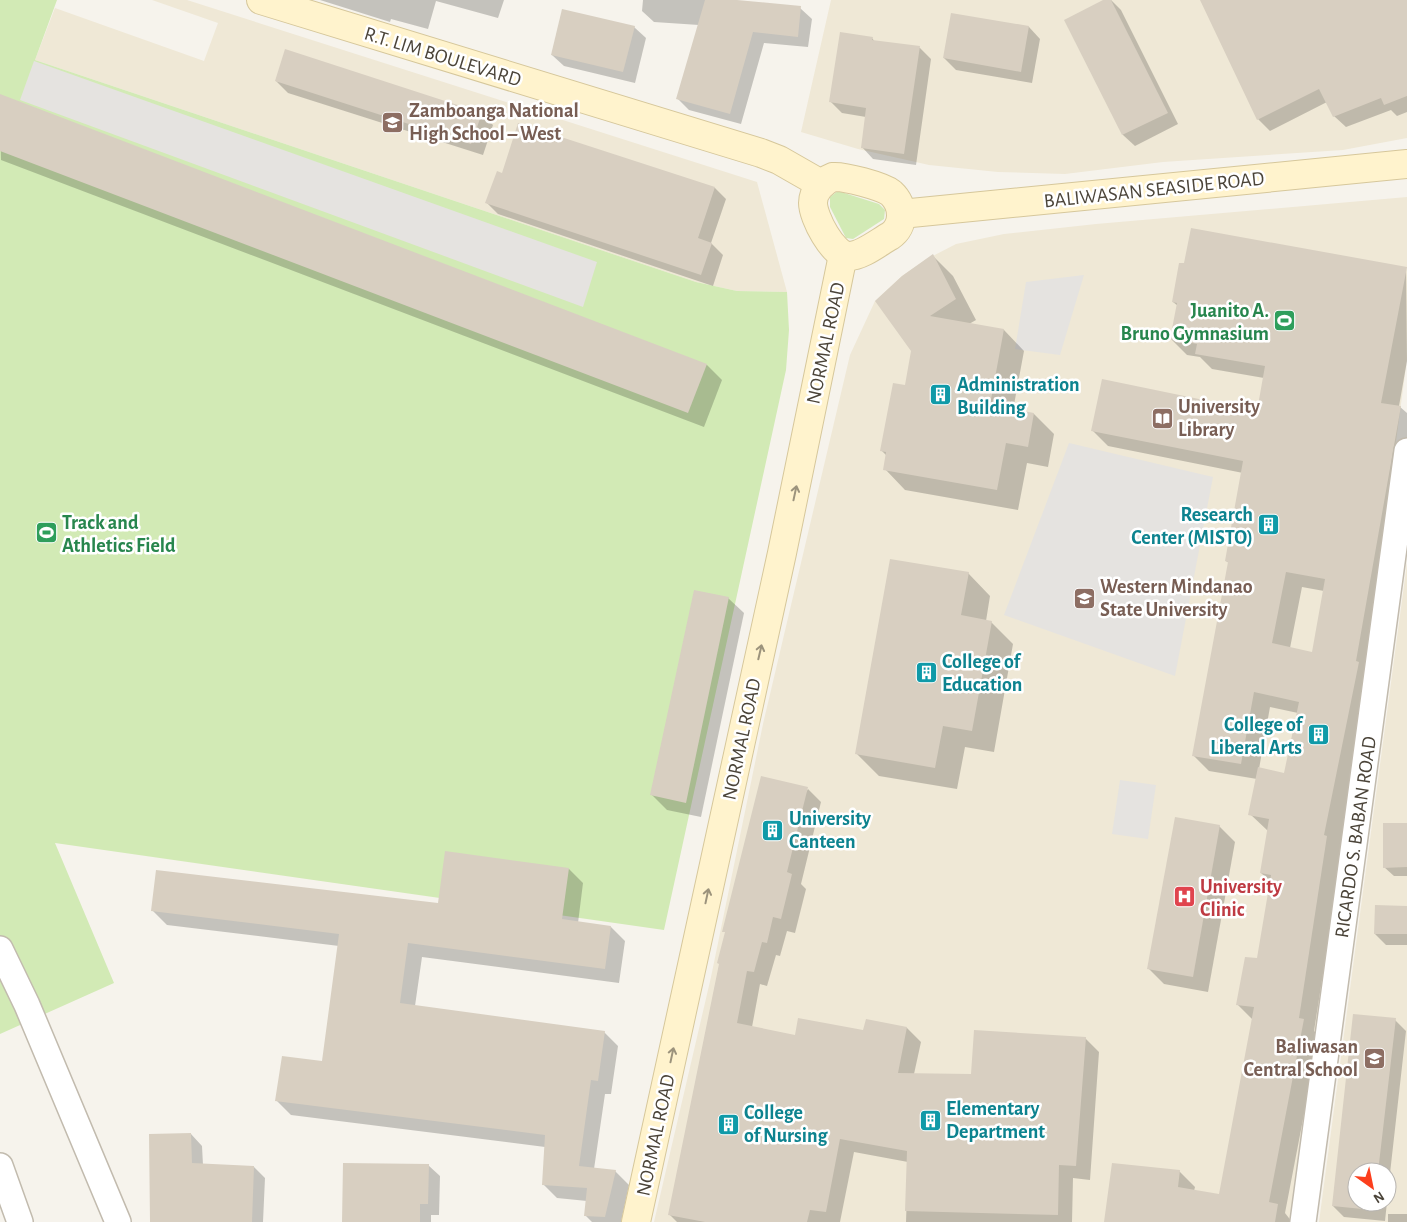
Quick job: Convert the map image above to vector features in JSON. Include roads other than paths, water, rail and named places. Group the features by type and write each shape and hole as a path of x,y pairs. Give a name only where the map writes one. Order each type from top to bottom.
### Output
{"main road":[{"name":"R.T. LIM BOULEVARD","path":"261,0 761,153 786,163 821,184"},
{"name":"BALIWASAN SEASIDE ROAD","path":"901,214 1407,164"},
{"path":"838,176 887,191 897,202 901,214 898,229 892,234 856,255 843,255 832,246 814,208 814,197 821,184 828,179 838,176"},
{"name":"NORMAL ROAD","path":"636,1222 782,553 843,255"}],"street":[{"name":"RICARDO S. BABAN ROAD","path":"1303,1222 1407,451"},
{"path":"0,950 27,1005 118,1222"},
{"path":"0,1166 20,1222"}],"place":[{"name":"Zamboanga National High School – West","path":"393,122"},
{"name":"Juanito A. Bruno Gymnasium","path":"1285,321"},
{"name":"Administration Building","path":"941,395"},
{"name":"University Library","path":"1162,418"},
{"name":"Research Center (MISTO)","path":"1269,525"},
{"name":"Track and Athletics Field","path":"46,533"},
{"name":"Western Mindanao State University","path":"1084,598"},
{"name":"College of Education","path":"926,673"},
{"name":"College of Liberal Arts","path":"1318,735"},
{"name":"University Canteen","path":"773,830"},
{"name":"University Clinic","path":"1184,897"},
{"name":"Baliwasan Central School","path":"1374,1058"},
{"name":"Elementary Department","path":"930,1120"},
{"name":"College of Nursing","path":"728,1124"}]}
